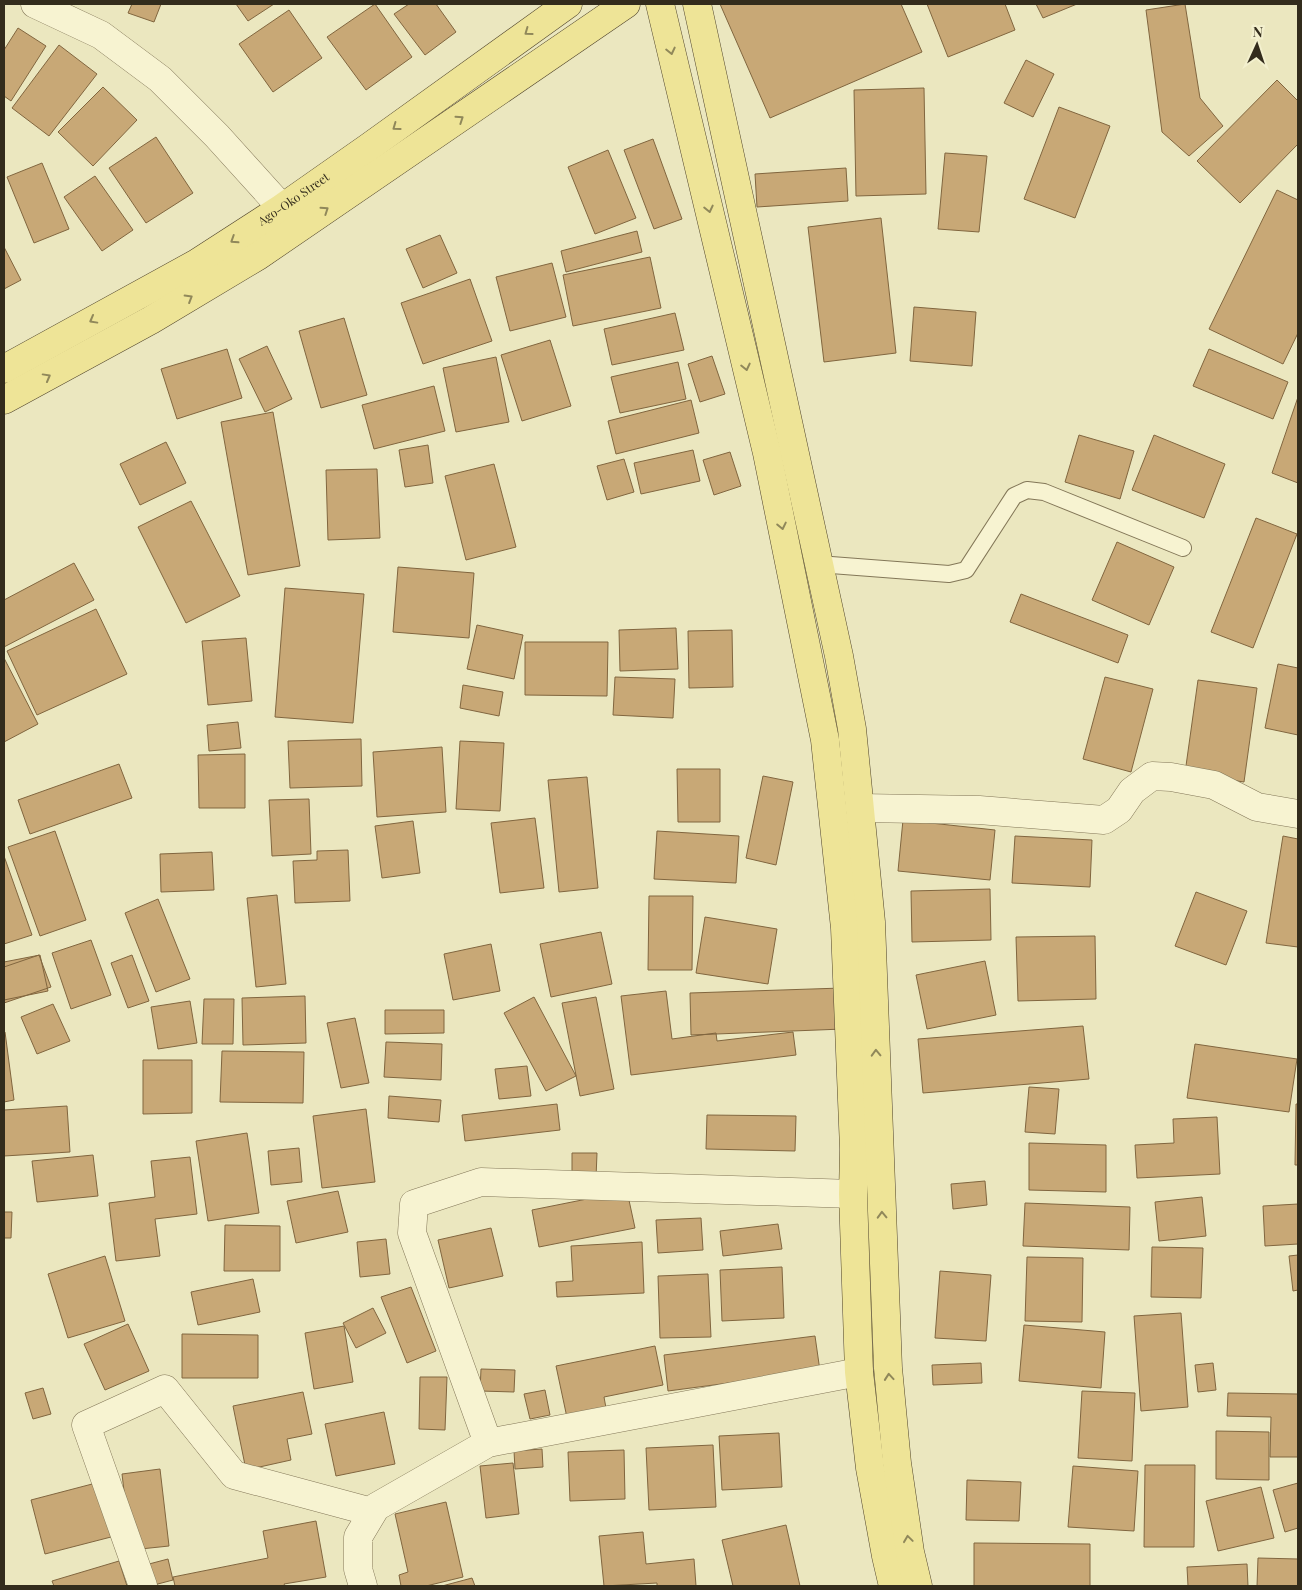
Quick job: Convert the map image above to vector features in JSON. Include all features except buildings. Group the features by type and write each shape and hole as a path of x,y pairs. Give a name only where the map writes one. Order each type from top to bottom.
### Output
{"main road":[{"name":"Ago-Oko Street","path":"4,369 198,263 282,208 568,4"},
{"path":"4,400 151,320 258,256 626,4"},
{"path":"660,4 767,453 825,740 845,928 854,1149 859,1372 870,1468 893,1586"},
{"path":"698,4 842,674 852,729 871,922 888,1368 897,1463 910,1552 918,1586"}],"street":[{"path":"35,4 101,35 160,79 217,136 282,208"},
{"path":"861,808 979,810 1104,820 1119,810 1132,791 1152,776 1171,777 1214,785 1257,807 1298,814"},
{"path":"488,1443 412,1232 414,1204 481,1182 854,1194"},
{"path":"363,1586 358,1569 358,1537 376,1507 488,1443 859,1372"},
{"path":"143,1586 86,1424 165,1389 234,1475 372,1512"}],"lane":[{"path":"818,564 949,574 966,570 1014,496 1027,490 1044,492 1183,548"}]}
